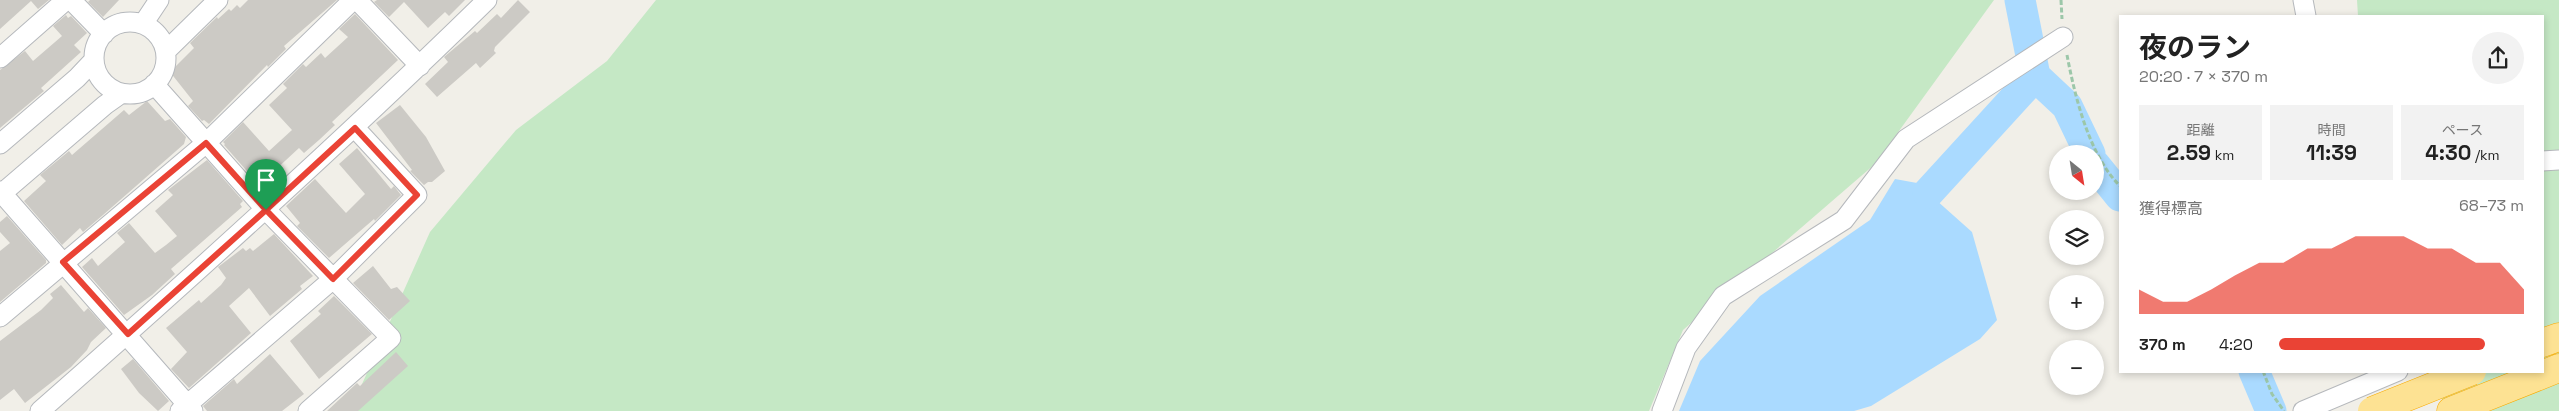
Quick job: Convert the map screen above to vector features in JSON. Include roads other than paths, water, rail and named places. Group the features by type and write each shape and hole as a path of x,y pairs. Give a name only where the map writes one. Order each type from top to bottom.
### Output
{"highway":[{"path":"2544,342 2559,336"},
{"path":"2451,411 2559,368"},
{"path":"2372,411 2467,373"}],"street":[{"path":"0,58 66,0"},
{"path":"71,0 104,34"},
{"path":"143,24 159,0"},
{"path":"166,51 218,0"},
{"path":"0,317 206,143 353,0"},
{"path":"357,0 420,66"},
{"path":"40,411 266,210 355,128 487,0"},
{"path":"2303,0 2306,15"},
{"path":"119,23 143,24 153,30 161,40 166,51 166,63 162,75 144,91 133,94 122,93 102,81 94,60 95,49 104,34 119,23"},
{"path":"1662,411 1686,348 1723,296 1844,220 1906,139 2063,36"},
{"path":"0,144 77,78 94,60"},
{"path":"154,84 266,210 391,338 308,411"},
{"path":"122,93 105,105 1,193 128,334 186,409 333,279 417,195 355,128"},
{"path":"2544,161 2559,160"},
{"path":"2303,411 2394,373"},
{"path":"2400,373 2410,411"}],"water":[{"path":"1895,179 1917,183 1972,232 1997,320 1980,339 1871,406 1854,411 1679,411 1700,361 1760,296 1870,220"}],"waterway":[{"path":"2020,0 2035,76 2067,106 2086,145"},
{"path":"1928,193 2035,76"},
{"path":"2104,176 2119,195"},
{"path":"2255,373 2271,411"}]}
